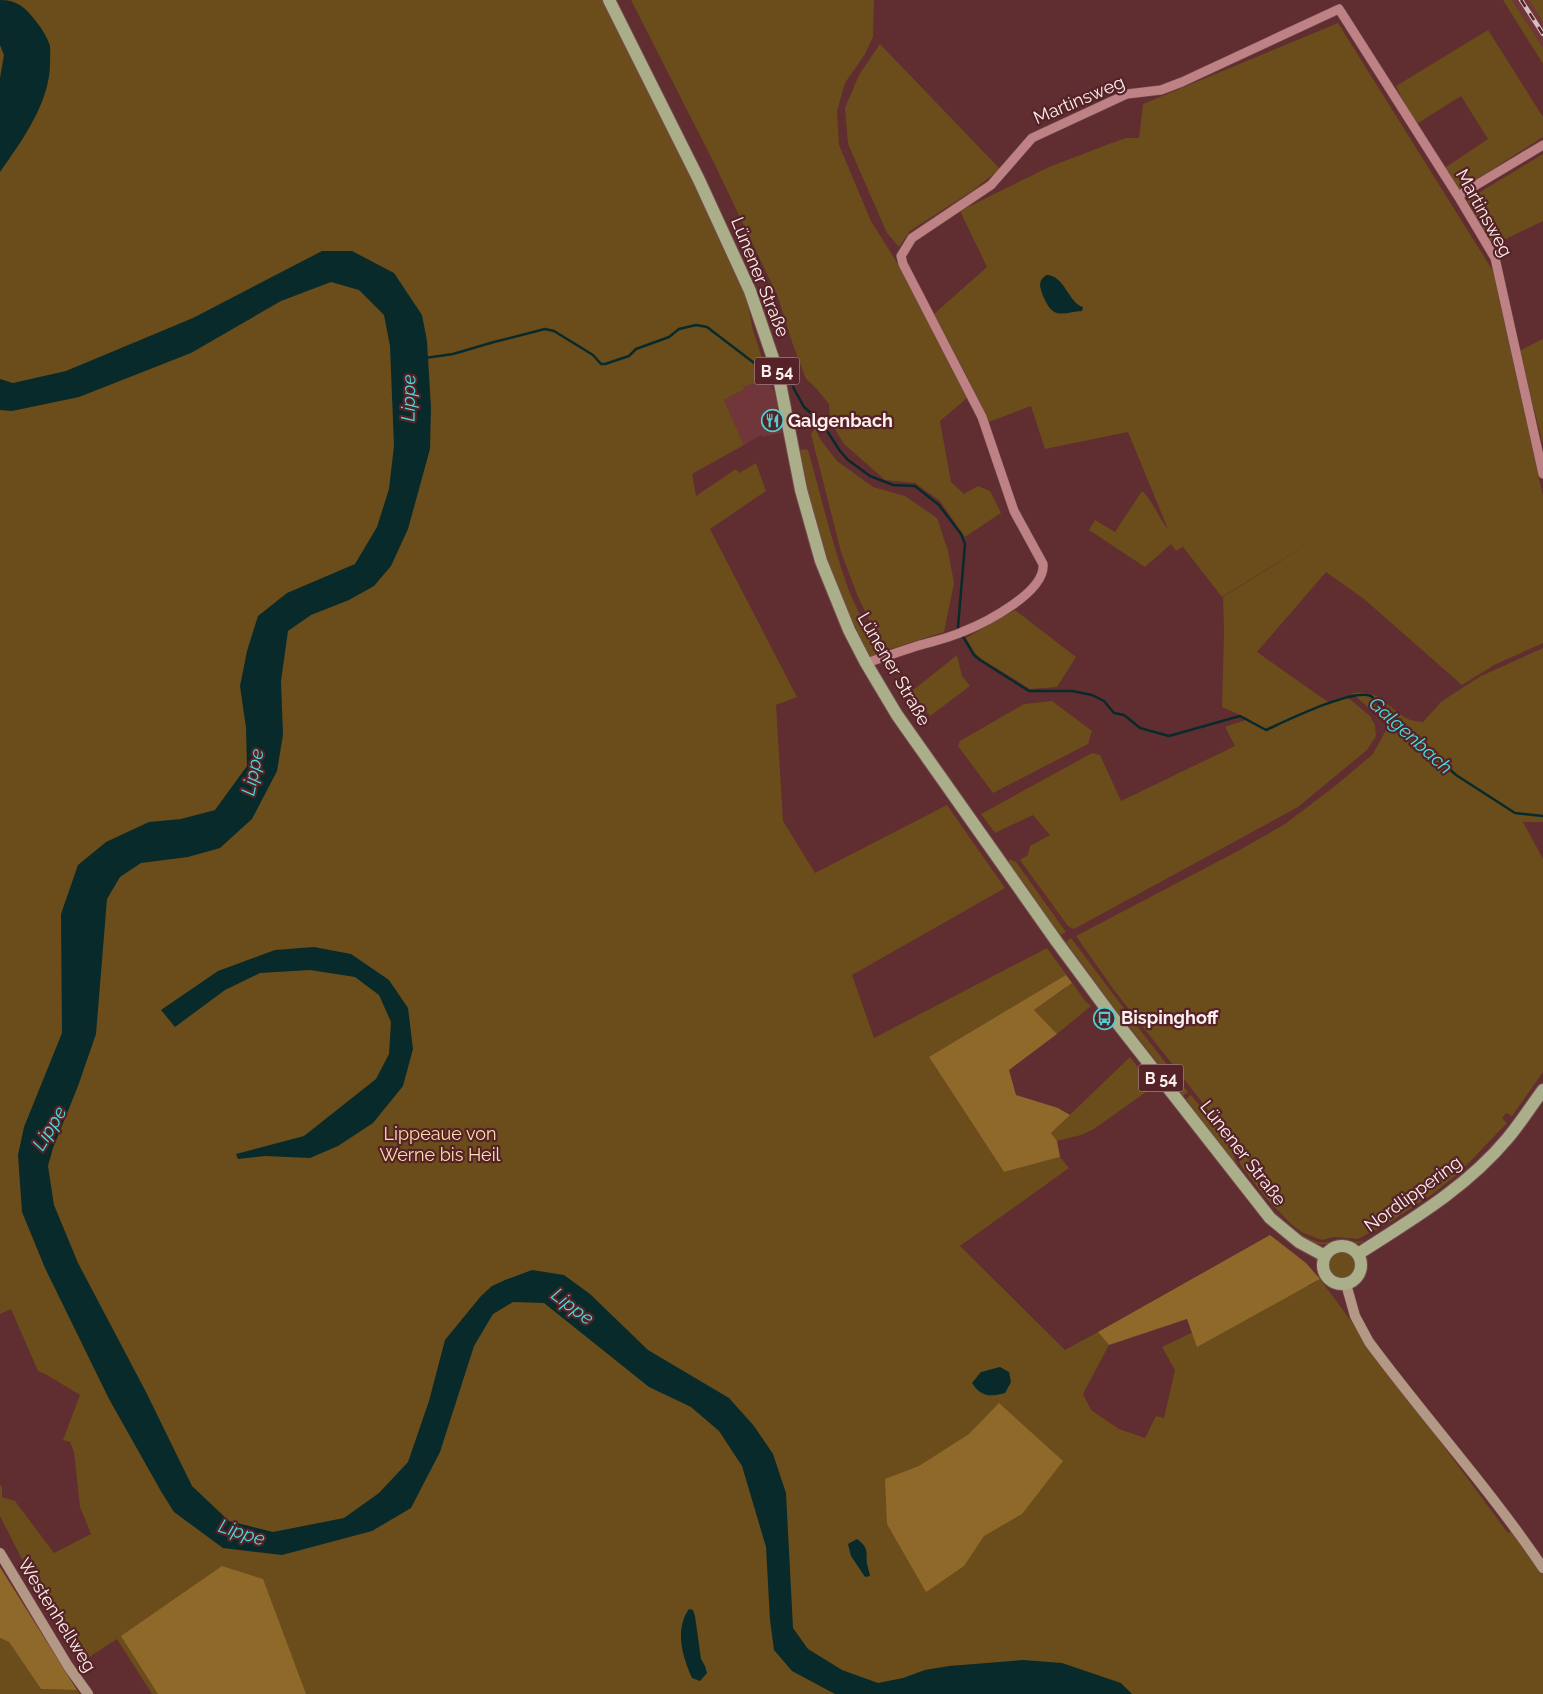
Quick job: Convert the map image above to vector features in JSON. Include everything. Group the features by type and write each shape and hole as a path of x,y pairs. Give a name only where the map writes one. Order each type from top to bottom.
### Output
{"main road":[{"name":"Lünener Straße","path":"609,0 703,189 750,291 778,373 801,490 821,561 849,630 866,664 897,715 1057,942 1111,1015 1270,1218 1299,1242 1325,1256"},
{"name":"Nordlippering","path":"1358,1254 1441,1200 1465,1181 1506,1140 1543,1090"},
{"path":"1338,1246 1349,1247 1358,1254 1361,1270 1356,1279 1346,1284 1335,1283 1326,1276 1323,1266 1328,1251 1338,1246"},
{"path":"1346,1284 1355,1316 1369,1342 1490,1494 1543,1568"},
{"name":"Westenhellweg","path":"0,1553 68,1666 88,1694"}],"street":[{"name":"Martinsweg","path":"866,664 964,631 1024,598 1042,577 1043,564 1014,511 982,416 903,264 901,256 912,238 991,185 1032,138 1127,94 1161,90 1182,82 1339,9 1458,196 1495,258 1543,474"},
{"path":"1458,196 1543,145"}],"shaded area":[{"path":"1512,0 1529,0 1543,22 1543,48"},
{"path":"731,371 768,378 775,394 782,433 762,437 761,435 744,445 724,400 745,389"},
{"path":"1066,975 1072,983 1034,1010 1057,1034 1009,1070 1016,1095 1058,1108 1070,1115 1051,1133 1057,1141 1060,1157 1004,1172 929,1057"},
{"path":"1270,1235 1306,1263 1320,1279 1197,1347 1187,1319 1109,1345 1098,1332"},
{"path":"999,1403 1063,1461 1022,1514 984,1536 964,1566 926,1592 887,1524 885,1479 919,1466 969,1434"},
{"path":"222,1566 263,1579 306,1694 158,1694 121,1636"},
{"path":"0,1567 77,1690 41,1689 9,1642 0,1638"}],"green space":[{"name":"Lippeaue von Werne bis Heil","path":"0,0 604,0 744,287 753,330 769,379 743,387 745,389 724,400 744,445 692,474 696,496 736,469 739,473 756,463 766,491 710,529 797,697 776,705 783,821 815,873 947,805 1005,888 852,975 874,1038 1047,948 1086,1002 1091,1006 1057,1034 1034,1010 1067,987 929,1057 1004,1172 1060,1157 1069,1168 960,1246 1065,1350 1098,1332 1109,1345 1083,1394 1091,1410 1119,1429 1145,1438 1156,1416 1164,1418 1175,1370 1162,1347 1302,1279 1309,1286 1320,1279 1508,1533 1511,1531 1543,1575 1543,1694 152,1694 117,1639 83,1661 35,1585 0,1516 0,1484 2,1497 15,1501 54,1553 91,1534 80,1507 74,1452 70,1442 63,1440 80,1395 38,1371 11,1309 0,1314"},
{"path":"631,0 874,0 873,37 865,54 845,83 837,111 839,145 871,221 896,261 967,398 940,421 951,482 964,494 978,486 990,491 1001,513 965,537 940,501 915,483 885,480 844,444 830,421 829,404 806,379 778,297 714,163"},
{"path":"1503,0 1512,0 1543,48 1543,64"},
{"path":"1529,0 1543,0 1543,22"},
{"path":"1338,23 1493,271 1543,496 1543,643 1494,665 1462,685 1364,599 1326,572 1257,652 1328,702 1346,696 1370,716 1375,725 1376,736 1367,750 1298,807 1074,929 1068,926 1020,860 1028,855 1030,846 1050,835 1033,815 995,833 981,814 1092,753 1100,755 1121,801 1235,746 1225,727 1249,719 1222,707 1223,597 1327,532 1222,597 1183,547 1176,551 1171,544 1145,567 1089,530 1095,520 1115,532 1142,491 1168,529 1128,432 1045,449 1031,406 989,422 934,314 987,267 960,211 1049,167 1126,138 1139,138 1143,104"},
{"path":"1488,30 1543,117 1543,137 1458,191 1443,169 1488,139 1461,96 1415,125 1396,86"},
{"path":"880,44 1000,169 972,191 910,231 899,247 887,233 848,144 845,108 859,75"},
{"path":"1543,154 1543,221 1491,246 1467,200"},
{"path":"1543,339 1543,444 1519,351"},
{"path":"815,428 820,439 837,461 873,487 905,496 937,518 948,551 954,583 944,632 884,651 858,597 841,552 811,434"},
{"path":"803,449 808,450 842,571 851,596 871,638 876,656 870,656 857,632 826,556 805,478 800,451"},
{"path":"1015,610 1076,657 1057,687 1030,689 980,658 966,638"},
{"path":"1543,648 1543,822 1523,822 1543,859 1543,1072 1512,1116 1506,1113 1502,1118 1507,1123 1461,1171 1434,1193 1390,1222 1358,1239 1334,1237 1322,1240 1303,1233 1291,1224 1266,1198 1241,1166 1231,1139 1114,990 1076,936 1238,851 1285,824 1373,754 1390,723 1374,713 1352,693 1362,692 1377,696 1408,719 1423,722 1442,701 1481,676"},
{"path":"957,655 962,676 970,686 930,716 912,691"},
{"path":"1052,701 1092,731 1088,744 993,793 958,746 960,741 1024,704"},
{"path":"1009,859 1016,862 1066,932 1060,935 1009,862"},
{"path":"1071,938 1132,1019 1126,1024 1066,942"},
{"path":"1134,1022 1188,1092 1183,1096 1129,1026"},
{"path":"1130,1057 1153,1087 1094,1129 1081,1135 1057,1141 1051,1133"},
{"path":"1191,1095 1225,1137 1237,1165 1253,1189 1284,1222 1307,1238 1318,1242 1324,1243 1340,1240 1364,1242 1355,1243 1341,1241 1319,1244 1302,1237 1283,1223 1246,1182 1229,1159 1186,1099"},
{"path":"1342,1250 1353,1254 1357,1265 1353,1276 1342,1280 1331,1276 1327,1265 1331,1254"},
{"path":"0,1638 9,1642 41,1689 77,1690 80,1694 0,1694"}],"water":[{"path":"0,0 11,1 28,11 45,34 50,50 49,74 41,104 26,133 0,172 0,78 4,55 0,45"},
{"name":"Lippe","path":"322,251 352,251 394,273 422,315 427,341 431,408 430,449 408,529 391,566 374,586 349,600 311,615 288,631 281,681 283,735 277,771 252,819 220,848 188,857 141,863 120,877 107,899 96,1034 48,1166 54,1205 78,1263 146,1392 192,1486 229,1521 273,1532 344,1518 379,1493 408,1462 429,1401 445,1340 481,1296 492,1286 532,1270 564,1275 590,1294 648,1350 729,1398 754,1426 773,1454 786,1493 793,1628 808,1649 842,1670 878,1683 903,1678 925,1670 949,1666 1023,1660 1062,1663 1121,1683 1132,1694 835,1694 792,1671 774,1650 770,1620 766,1547 742,1466 719,1431 691,1407 649,1387 544,1303 513,1302 493,1314 474,1346 440,1452 411,1508 372,1531 282,1555 223,1548 174,1512 109,1399 45,1268 22,1212 18,1155 24,1127 62,1033 61,914 78,865 106,842 149,822 181,819 215,810 247,766 246,728 240,686 247,651 258,616 287,593 355,564 377,527 389,489 394,446 390,346 384,315 359,290 331,282 281,301 191,353 79,397 12,411 0,410 0,379 13,383 66,371 193,318"},
{"path":"1046,275 1058,279 1074,300 1083,307 1082,311 1057,313 1051,309 1043,297 1040,285 1041,280"},
{"path":"314,947 351,954 389,980 408,1008 413,1049 403,1086 373,1123 338,1146 310,1158 265,1156 238,1159 236,1154 304,1136 376,1079 389,1054 391,1022 379,995 355,977 310,970 260,973 225,990 175,1027 161,1010 218,971 275,950"},
{"path":"1000,1367 1009,1372 1011,1382 1005,1393 986,1395 975,1388 972,1383 981,1372"},
{"path":"857,1539 866,1550 870,1576 865,1577 851,1556 848,1544"},
{"path":"689,1609 693,1610 695,1616 701,1659 707,1673 700,1681 692,1678 681,1644 684,1617"}],"waterway":[{"name":"Galgenbach","path":"425,358 453,354 545,329 554,331 593,355 601,364 605,364 629,356 636,349 669,337 679,329 696,325 707,327 766,372"},
{"name":"Galgenbach","path":"793,387 804,407 822,423 848,460 870,476 893,485 915,486 939,505 961,534 965,544 959,630"},
{"name":"Galgenbach","path":"962,635 974,655 1029,691 1072,691 1092,695 1104,701 1114,713 1124,715 1140,728 1169,736 1240,716 1266,730 1335,701 1362,695 1371,696 1456,775 1515,813 1543,816"}],"railway":[{"path":"1521,0 1543,34"}],"place":[{"name":"Galgenbach","path":"772,421"},
{"name":"Bispinghoff","path":"1105,1018"}]}
